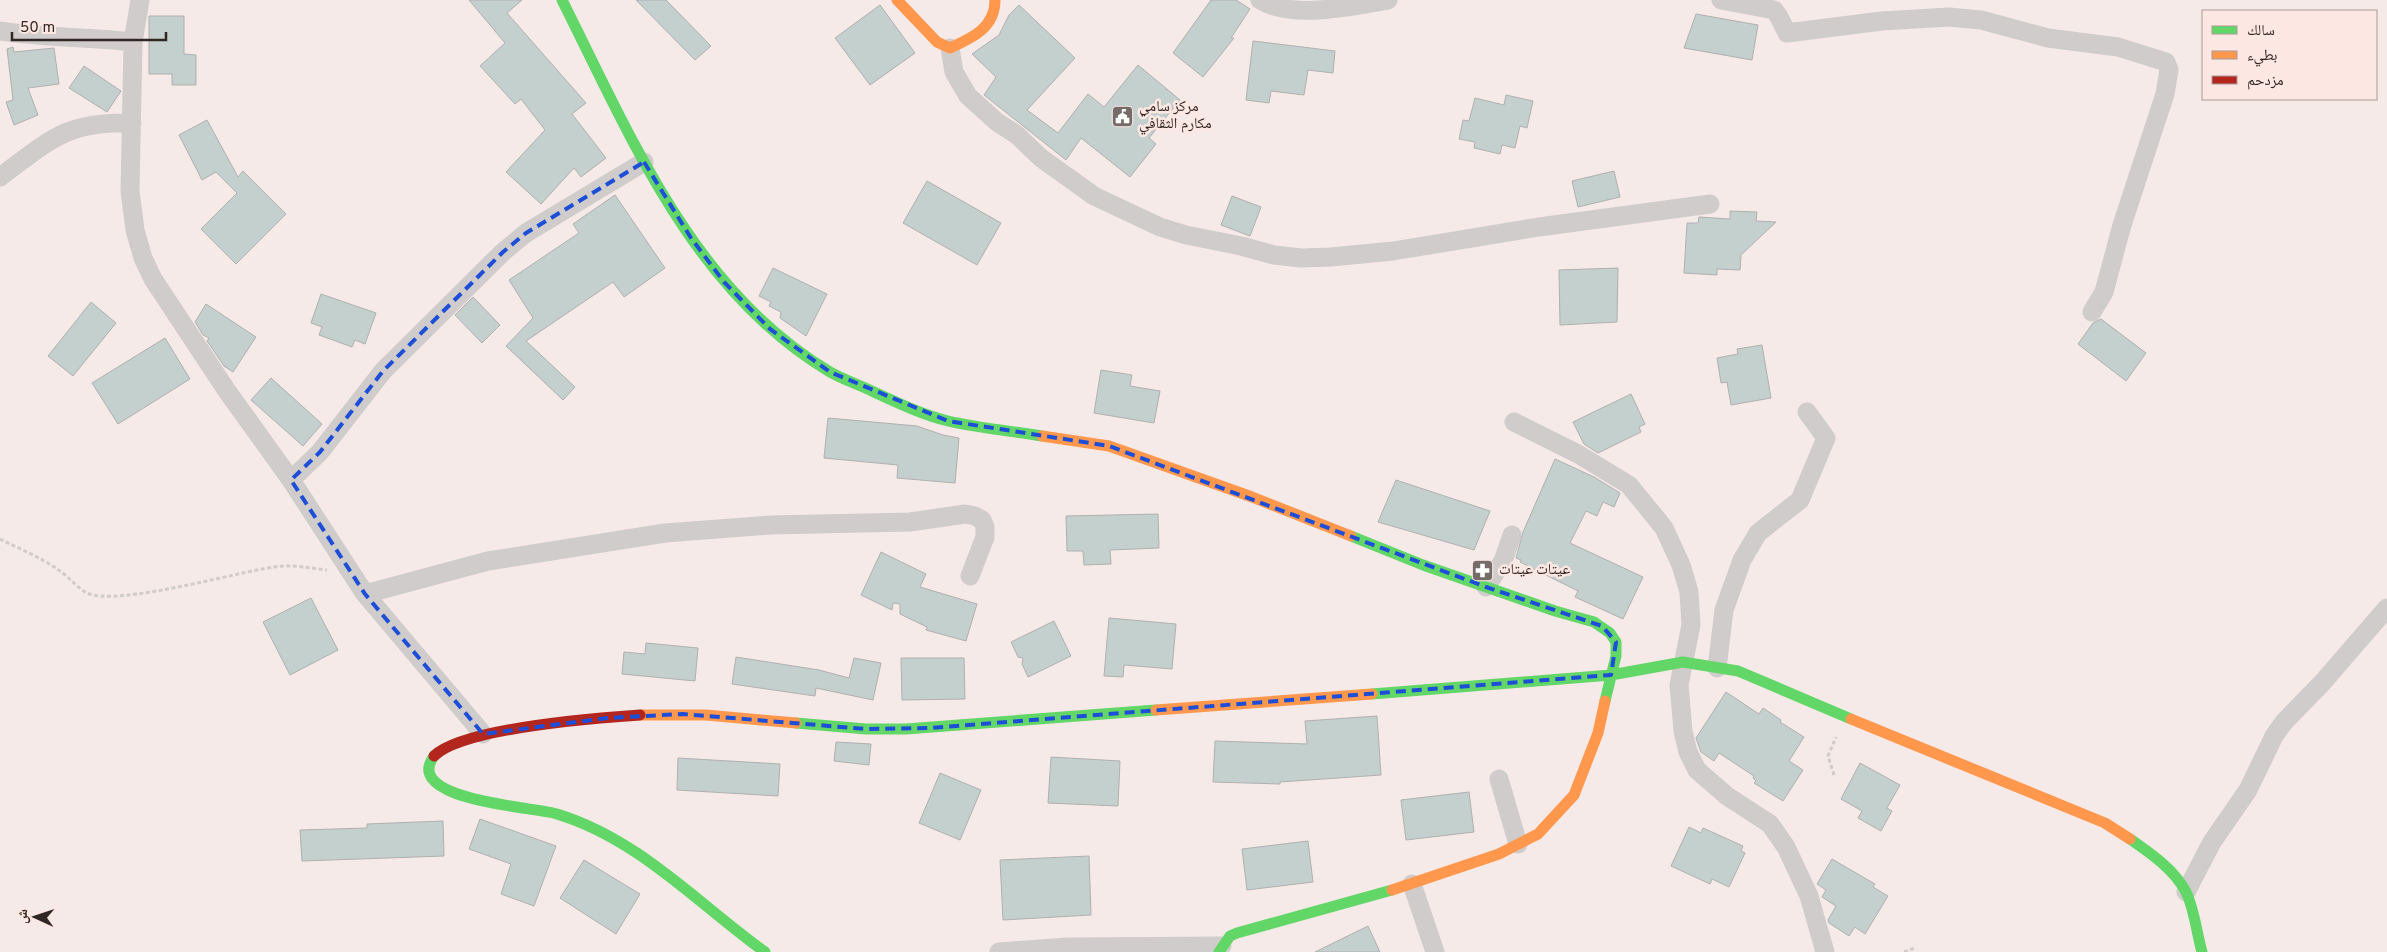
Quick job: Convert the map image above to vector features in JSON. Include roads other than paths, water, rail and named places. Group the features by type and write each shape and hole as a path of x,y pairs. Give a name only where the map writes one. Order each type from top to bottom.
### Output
{"street":[{"path":"140,0 133,42 130,191 135,230 146,265 153,280 292,480 365,594 483,734"},
{"path":"562,0 644,162 690,238 724,282 770,329 830,372 903,405 948,420 1109,446 1252,497 1423,565 1602,626 1616,642 1616,656 1598,734 1574,795 1538,834 1499,854 1412,884 1237,933 1230,936 1220,949 1068,947 999,952"},
{"path":"897,0 937,42 950,48"},
{"path":"950,48 987,28 994,15 995,0"},
{"path":"1260,0 1287,8 1316,10 1388,0"},
{"path":"1722,0 1774,10 1780,17 1787,33 1882,21 1949,17 1981,20 2048,38 2118,47 2166,62 2169,70 2165,94 2122,225 2104,292 2092,312"},
{"path":"0,32 133,42"},
{"path":"950,48 954,72 968,96 997,122 1017,135 1041,158 1094,196 1160,227 1274,256 1301,258 1331,257 1393,251 1548,226 1710,204"},
{"path":"0,177 55,136 79,127 104,122 132,123"},
{"path":"292,480 320,452 383,371 503,252 526,232 644,162"},
{"path":"1717,668 1724,610 1742,560 1758,533 1800,500 1826,438 1807,412"},
{"path":"1514,422 1578,454 1629,485 1664,528 1681,565 1689,592 1692,625 1683,662 1680,685 1682,731 1688,752 1697,770 1727,796 1770,824 1786,847 1809,896 1825,952"},
{"path":"365,594 488,561 665,533 761,525 910,522 965,514 976,516 982,520 985,527 985,537 970,576"},
{"path":"1486,587 1503,561 1512,535"},
{"path":"2186,892 2212,842 2248,790 2274,736 2284,722 2322,684 2387,608"},
{"path":"765,952 740,944 706,905 650,862 594,829 548,811 461,796 435,783 430,774 429,764 434,754 454,743 483,734 607,718 683,714 866,729 930,728 1611,674 1683,662 1738,672 1845,715 2018,789 2105,823 2152,854 2170,871 2186,892 2198,949"},
{"path":"1500,779 1518,844"},
{"path":"1412,884 1435,952"}],"place":[{"name":"مركز سامي مكارم الثقافي","path":"1123,116"},
{"name":"عيتات عيتات","path":"1483,570"}]}
